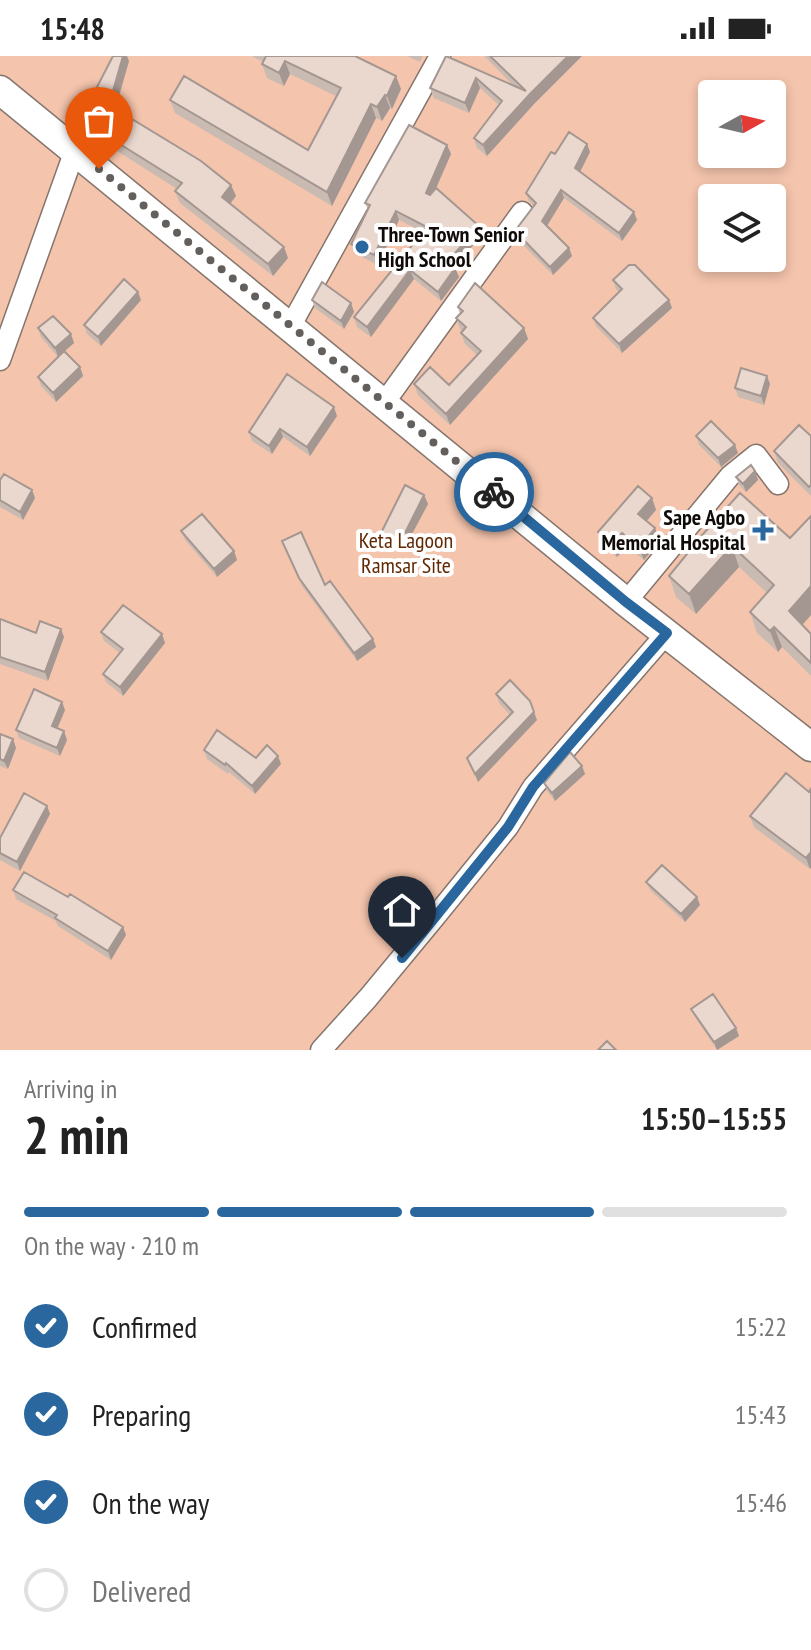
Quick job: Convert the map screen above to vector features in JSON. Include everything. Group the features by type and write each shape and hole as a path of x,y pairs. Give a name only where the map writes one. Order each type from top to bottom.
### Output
{"main road":[{"path":"0,90 626,602 811,747"}],"street":[{"path":"290,327 440,56"},
{"path":"0,360 75,150"},
{"path":"384,403 522,212"},
{"path":"626,602 730,476 756,455 778,484"},
{"path":"321,1050 368,998 508,827 533,787 667,633"}],"green space":[{"name":"Keta Lagoon Ramsar Site","path":"0,56 811,56 811,1050 0,1050"}],"building":[{"path":"113,56 123,56 109,105 201,161 231,185 222,197 284,247 268,264 175,191 182,183 107,136 111,129 83,114"},
{"path":"266,56 355,56 396,76 387,96 377,107 371,104 327,192 170,100 184,76 308,150 341,88 285,61 279,73 262,64"},
{"path":"446,56 526,91 490,56 568,56 483,145 474,138 502,101 476,78 465,103 430,88"},
{"path":"409,125 447,145 426,193 430,195 436,188 479,226 447,262 455,268 438,292 410,270 367,327 354,317 427,227 396,211 374,255 351,244 370,205 365,203"},
{"path":"569,132 587,144 575,168 634,212 619,233 561,190 542,221 569,248 550,267 515,231 536,203 526,193 551,152 555,154"},
{"path":"629,265 635,265 669,300 619,344 593,318 622,289 613,280"},
{"path":"124,279 138,292 98,337 84,325"},
{"path":"322,282 351,303 341,321 312,300"},
{"path":"475,283 524,328 446,414 414,384 430,367 449,385 481,351 461,333 466,327 456,318 463,311 458,307"},
{"path":"53,316 71,334 55,348 38,328"},
{"path":"64,351 80,367 53,393 38,377"},
{"path":"741,368 767,376 761,396 735,388"},
{"path":"287,374 334,407 307,447 280,429 269,446 249,432"},
{"path":"711,421 735,445 718,458 696,436"},
{"path":"799,425 811,436 809,487 774,451"},
{"path":"751,465 755,471 743,484 736,477"},
{"path":"4,474 32,490 20,512 0,500 0,480"},
{"path":"405,485 424,495 400,543 381,533"},
{"path":"638,486 652,498 638,514 655,528 639,548 622,533 613,545 598,532"},
{"path":"740,493 790,538 811,516 811,586 789,611 811,634 811,663 774,627 770,631 750,612 774,585 732,546 689,594 669,576"},
{"path":"202,514 234,551 214,569 181,531"},
{"path":"301,532 325,585 330,581 373,639 354,653 299,578 282,541"},
{"path":"123,605 162,634 120,687 103,674 123,649 101,632"},
{"path":"0,619 36,633 40,621 61,629 45,672 0,657"},
{"path":"510,680 530,701 534,712 475,774 467,758 513,712 496,694"},
{"path":"34,689 62,702 52,726 64,731 57,748 16,730"},
{"path":"217,730 256,758 267,745 278,756 252,786 226,763 204,750"},
{"path":"0,734 13,739 4,761 0,759"},
{"path":"570,752 582,766 552,793 544,783"},
{"path":"786,773 809,792 811,788 811,852 806,858 750,816"},
{"path":"24,793 47,806 17,862 0,853 0,838"},
{"path":"662,865 697,897 681,914 646,882"},
{"path":"24,872 68,897 70,894 123,927 108,951 55,918 57,915 13,890"},
{"path":"713,994 736,1028 714,1042 691,1009"},
{"path":"607,1041 616,1050 598,1050"}],"way so far":[{"path":"99,169 494,492"}],"place":[{"name":"Three-Town Senior High School","path":"362,247"},
{"name":"Sape Agbo Memorial Hospital","path":"763,530"}],"route":[{"path":"402,958 508,827 533,787 667,633 494,492"}]}
